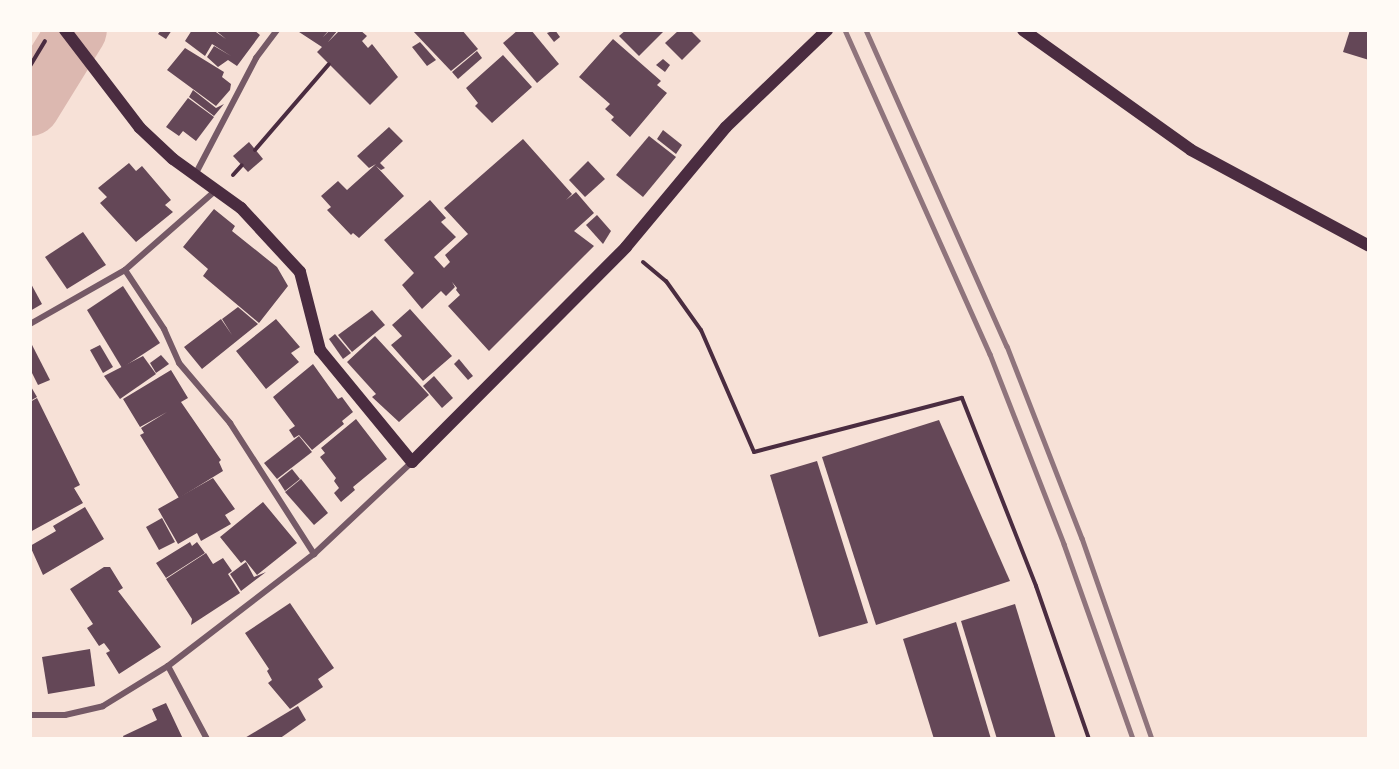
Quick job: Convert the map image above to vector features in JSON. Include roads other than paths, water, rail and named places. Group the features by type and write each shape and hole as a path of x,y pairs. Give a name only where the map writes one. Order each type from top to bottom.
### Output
{"main road":[{"path":"65,30 140,128 173,159 196,173 249,215 300,273 320,350 412,462 626,247 726,127 827,30"},
{"path":"1023,30 1191,150 1369,246"}],"street":[{"path":"196,173 256,58 277,30"},
{"path":"30,324 125,270 217,189"},
{"path":"125,270 164,329 179,363 230,423 314,554"},
{"path":"30,715 65,716 103,705 168,666 314,554 412,462"},
{"path":"168,666 207,739"}],"waterway":[{"path":"30,106 77,30"}],"railway":[{"path":"845,30 990,354 1064,544 1133,739"},
{"path":"866,30 1007,346 1082,538 1152,739"}]}
